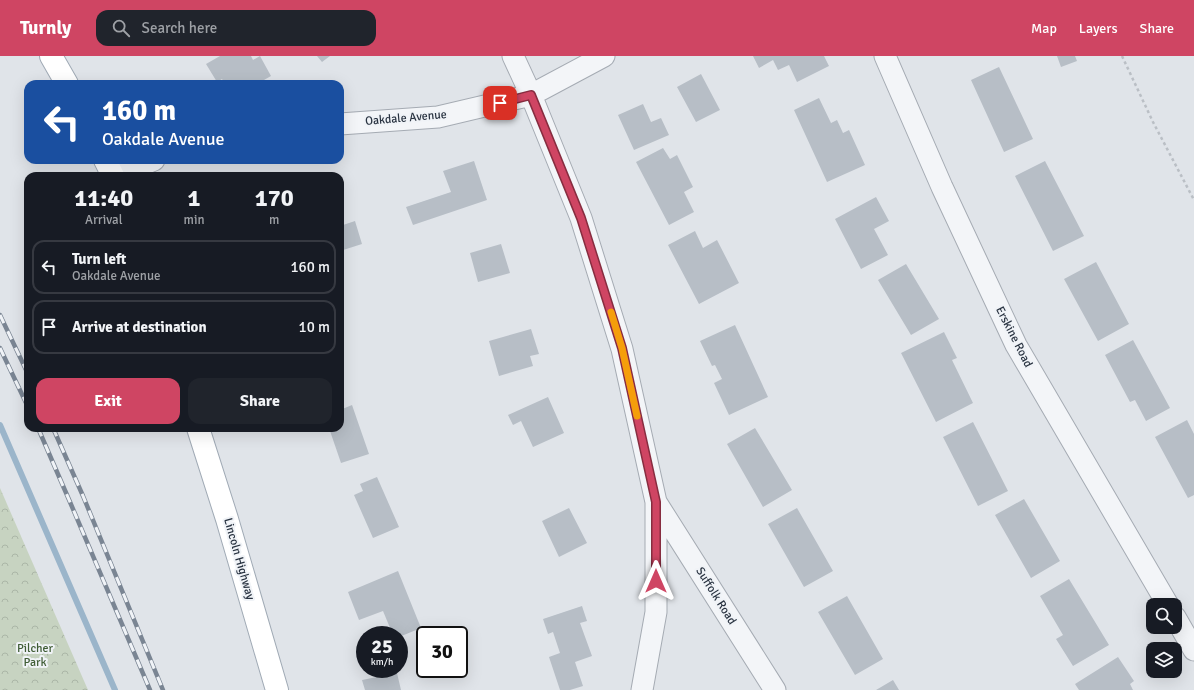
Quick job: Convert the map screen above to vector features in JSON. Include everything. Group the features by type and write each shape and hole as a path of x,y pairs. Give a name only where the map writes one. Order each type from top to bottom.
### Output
{"main road":[{"path":"51,56 65,80"},
{"name":"Lincoln Highway","path":"199,432 227,519 276,690"}],"street":[{"path":"513,56 531,95 581,218 622,348 656,502 656,612 642,690"},
{"name":"Oakdale Avenue","path":"344,124 438,117 531,95 604,56"},
{"name":"Erskine Road","path":"885,56 942,187 1016,345 1164,598"},
{"path":"126,172 144,164"},
{"name":"Suffolk Road","path":"656,502 775,690"},
{"path":"1182,629 1194,650"}],"path":[{"path":"1122,56 1153,122 1194,200"}],"green space":[{"name":"Pilcher Park","path":"0,488 88,690 0,690"}],"building":[{"path":"220,56 251,56 253,60 260,56 271,76 264,80 216,80 206,64"},
{"path":"317,56 330,56 322,62"},
{"path":"753,56 824,56 829,66 797,82 789,65 778,70 773,60 759,68"},
{"path":"1057,56 1075,56 1077,61 1061,67"},
{"path":"999,67 1033,139 1004,152 971,80"},
{"path":"701,74 720,110 696,122 677,87"},
{"path":"819,98 831,123 837,120 843,133 849,130 865,165 827,182 794,110"},
{"path":"643,104 651,122 661,118 669,135 634,150 618,115"},
{"path":"663,148 670,159 677,155 693,187 684,192 694,212 669,225 636,162"},
{"path":"474,161 487,200 413,225 406,207 451,192 443,171"},
{"path":"1045,161 1084,236 1053,251 1015,176"},
{"path":"876,197 889,221 874,229 888,255 861,269 835,219"},
{"path":"355,221 362,244 344,250 344,225"},
{"path":"695,231 703,248 717,240 739,283 699,304 668,245"},
{"path":"501,244 510,273 478,282 470,253"},
{"path":"1096,262 1129,324 1098,341 1064,279"},
{"path":"906,264 939,319 911,335 878,280"},
{"path":"735,325 768,397 729,415 714,383 722,379 715,365 712,366 700,341"},
{"path":"531,329 539,354 530,356 533,366 499,376 489,341"},
{"path":"944,332 957,358 952,360 973,403 936,422 901,353"},
{"path":"1133,340 1170,408 1146,421 1135,400 1130,402 1105,355"},
{"path":"548,397 564,433 533,447 521,421 513,425 508,415"},
{"path":"352,405 369,454 341,463 330,432 344,432 344,408"},
{"path":"1187,420 1194,434 1194,495 1188,498 1155,437"},
{"path":"973,422 1008,491 978,506 943,437"},
{"path":"755,428 792,490 763,507 727,444"},
{"path":"377,477 399,527 373,538 354,495 363,491 360,484"},
{"path":"1024,499 1060,561 1031,578 995,515"},
{"path":"569,508 587,543 559,557 542,521"},
{"path":"797,508 833,571 804,587 768,524"},
{"path":"398,571 420,626 416,626 416,630 408,633 408,626 389,626 383,611 359,620 348,592"},
{"path":"1069,579 1109,645 1073,666 1056,639 1063,635 1040,596"},
{"path":"847,596 883,659 855,675 818,612"},
{"path":"582,606 587,621 580,623 592,656 575,662 583,686 570,690 560,690 549,657 560,653 553,632 548,634 543,619"},
{"path":"1118,657 1134,681 1130,684 1133,690 1079,690 1075,684"},
{"path":"372,678 398,678 401,690 365,690 362,680"},
{"path":"893,680 899,690 876,690"}],"waterway":[{"path":"0,425 115,690"}],"railway":[{"path":"0,315 24,366"},
{"path":"0,348 24,399"},
{"path":"40,432 150,690"},
{"path":"55,432 83,496 163,690"}],"slow traffic":[{"path":"611,312 622,348 637,416"}],"route":[{"path":"500,103 531,95 581,218 622,348 656,502 656,581"}]}
